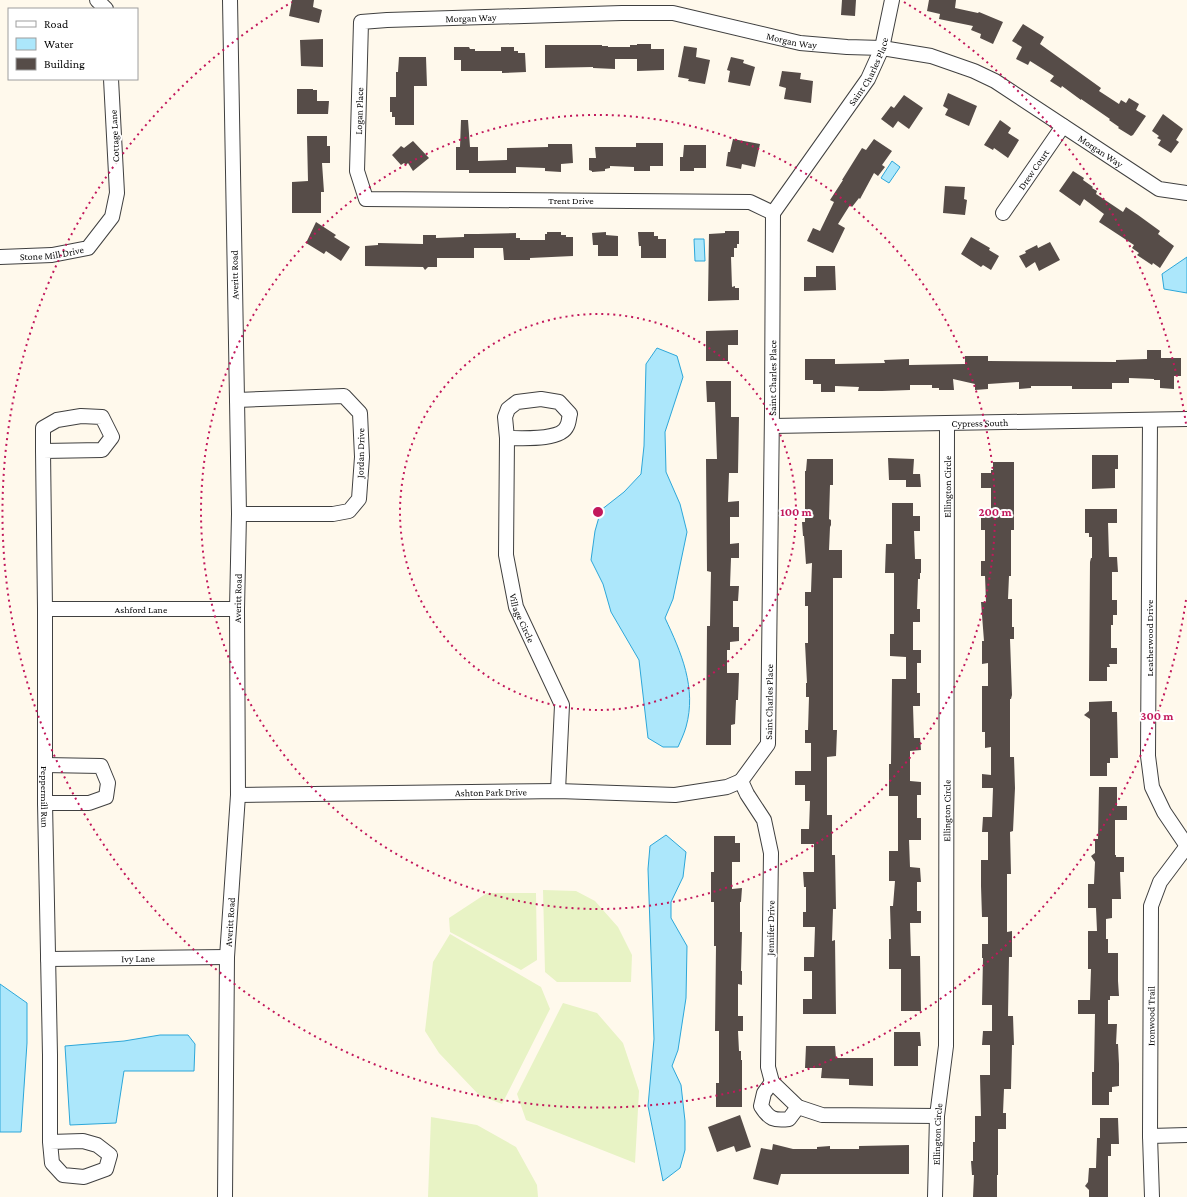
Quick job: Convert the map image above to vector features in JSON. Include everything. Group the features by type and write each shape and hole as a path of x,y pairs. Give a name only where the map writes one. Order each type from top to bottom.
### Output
{"street":[{"path":"97,0 105,8"},
{"name":"Averitt Road","path":"224,1197 227,957 238,795 237,609 239,514 230,0"},
{"name":"Saint Charles Place","path":"741,781 768,744 773,213 868,79 882,48 892,0"},
{"name":"Morgan Way","path":"361,22 387,20 673,13 800,43 882,48 931,56 974,71 995,81 1159,189 1187,193"},
{"name":"Logan Place","path":"361,22 358,171 366,199"},
{"name":"Cottage Lane","path":"111,80 117,193"},
{"name":"Drew Court","path":"1002,213 1063,126"},
{"name":"Stone Mill Drive","path":"0,256 52,255 88,248 112,217 117,193"},
{"name":"Trent Drive","path":"366,199 750,202 773,213"},
{"name":"Jordan Drive","path":"237,400 344,396 360,413 362,456 358,499 349,511 333,514 239,514"},
{"name":"Village Circle","path":"507,438 539,437 560,434 567,427 570,414 560,402 541,399 517,402 508,409 505,417 507,438 506,554 516,607 562,705 558,790"},
{"name":"Peppermill Run","path":"43,451 102,450 112,437 102,417 81,416 57,420 43,428 43,451 45,609 45,803 50,1055 50,1142"},
{"name":"Cypress South","path":"772,426 1187,419"},
{"name":"Leatherwood Drive","path":"1150,420 1148,756 1152,787 1164,812 1187,846"},
{"name":"Ellington Circle","path":"935,1197 937,1116 946,1046 948,424"},
{"name":"Ashford Lane","path":"45,609 237,609"},
{"path":"45,765 101,766 108,783 106,797 89,803 45,803"},
{"name":"Ashton Park Drive","path":"238,795 558,790 675,795 727,787 741,781"},
{"name":"Jennifer Drive","path":"741,781 747,794 764,820 771,853 768,1067 772,1082"},
{"name":"Ironwood Trail","path":"1152,1197 1150,1136 1150,906 1160,882 1187,846"},
{"name":"Ivy Lane","path":"48,958 227,957"},
{"path":"798,1107 789,1119 778,1121 767,1115 761,1106 764,1093 772,1082 798,1107 822,1115 937,1116"},
{"path":"1150,1136 1187,1135"}],"green space":[{"path":"543,890 576,891 595,901 618,927 632,955 631,982 557,982 545,972"},
{"path":"487,893 536,893 537,960 521,970 450,932 449,918"},
{"path":"450,934 541,987 550,1009 502,1104 479,1095 439,1053 425,1031 433,962"},
{"path":"563,1003 597,1013 623,1043 639,1091 635,1163 526,1120 517,1094"},
{"path":"431,1117 477,1125 516,1147 537,1185 538,1197 428,1197"}],"water":[{"path":"892,161 900,167 889,183 881,178"},
{"path":"694,239 704,239 705,261 695,261"},
{"path":"1187,257 1187,293 1164,289 1162,274"},
{"path":"657,348 677,356 683,377 665,432 666,472 680,504 687,532 673,599 665,618 682,657 686,671 690,698 689,713 685,730 678,747 663,747 648,738 639,660 611,612 603,584 591,560 595,531 601,510 624,492 641,474 644,446 646,364"},
{"path":"666,835 686,852 683,877 671,902 671,918 687,946 686,998 678,1050 672,1066 681,1085 685,1121 685,1150 680,1168 663,1181 648,1106 654,1039 648,869 650,846"},
{"path":"0,984 27,1003 27,1043 21,1132 0,1132"},
{"path":"160,1035 188,1035 195,1044 194,1071 124,1071 116,1123 70,1125 65,1046 124,1041"}],"building":[{"path":"292,0 314,0 313,7 322,10 319,23 289,16"},
{"path":"842,0 856,0 855,16 841,15"},
{"path":"929,0 956,0 955,8 979,12 1003,22 993,44 980,38 981,34 971,30 973,26 939,19 940,14 927,11"},
{"path":"1023,24 1044,37 1040,44 1101,88 1099,91 1119,104 1121,100 1126,103 1129,98 1139,104 1136,110 1146,116 1133,135 1131,136 1118,128 1119,127 1109,120 1110,119 1062,86 1061,88 1050,81 1054,76 1030,61 1028,65 1016,59 1022,47 1012,41"},
{"path":"323,39 323,67 301,66 300,40"},
{"path":"651,44 651,49 664,49 664,70 637,71 637,59 615,59 615,69 593,67 545,68 545,45 602,45 608,47 630,47 630,45"},
{"path":"684,46 697,48 696,57 710,60 705,84 688,81 689,79 678,77"},
{"path":"454,47 469,47 470,49 475,49 475,51 501,51 501,47 514,47 514,51 518,51 518,53 525,53 526,72 502,73 502,71 461,71 461,60 454,60"},
{"path":"399,57 426,57 427,86 414,86 414,125 395,125 395,117 392,117 392,112 390,112 390,97 396,97 396,72 398,72"},
{"path":"731,57 744,60 743,63 755,67 750,86 728,82 730,71 727,70"},
{"path":"782,71 801,73 800,79 813,81 811,103 784,99 786,88 779,86"},
{"path":"297,89 317,90 317,101 329,101 328,114 297,114"},
{"path":"948,93 977,106 969,126 945,115 948,109 943,106"},
{"path":"904,95 923,108 909,129 898,121 893,128 881,119 891,106 894,108"},
{"path":"1163,114 1183,129 1176,140 1179,142 1171,153 1158,145 1161,140 1157,138 1159,136 1152,131"},
{"path":"461,120 468,120 470,147 478,147 478,161 507,160 507,148 548,147 548,144 572,144 573,163 561,164 561,172 545,171 545,168 516,167 516,173 469,173 469,170 456,170 456,147 460,147"},
{"path":"1000,120 1011,128 1008,133 1019,140 1008,158 994,148 993,150 984,145"},
{"path":"307,136 327,136 327,146 330,146 330,163 322,163 324,192 321,192 321,213 292,213 292,182 308,181"},
{"path":"733,139 760,144 755,167 742,164 741,169 726,166 728,152 730,152"},
{"path":"874,139 892,151 882,165 885,167 878,176 874,173 860,199 859,198 852,207 850,205 838,224 845,228 833,253 807,241 813,228 820,231 834,202 830,200 862,148 866,150"},
{"path":"413,141 429,158 413,171 408,163 406,165 404,163 401,165 392,155 401,146 404,148"},
{"path":"636,143 663,143 663,166 650,166 650,171 634,171 634,167 610,166 610,168 605,169 605,171 592,172 589,170 589,158 596,158 595,147 636,147"},
{"path":"684,145 706,145 706,168 694,168 694,171 680,171 680,157 683,157"},
{"path":"1073,171 1084,178 1083,180 1097,191 1096,194 1123,212 1126,207 1138,215 1160,231 1158,234 1174,246 1160,268 1153,263 1152,265 1137,255 1139,253 1132,248 1134,245 1099,222 1104,214 1084,199 1080,206 1059,191"},
{"path":"945,186 965,187 964,199 967,200 965,215 943,213"},
{"path":"316,222 336,235 334,237 350,247 341,261 326,251 324,254 306,243"},
{"path":"725,231 739,231 739,244 737,244 737,248 734,248 734,257 731,257 732,287 735,286 735,288 739,288 739,300 708,301 709,234 725,233"},
{"path":"547,232 561,232 561,235 573,237 573,256 530,258 530,260 504,260 503,248 474,248 474,258 437,258 437,267 428,267 425,270 423,267 365,266 365,246 378,245 378,243 423,244 423,235 436,235 436,238 464,237 464,234 516,233 516,238 520,238 520,240 545,240 545,234 547,234"},
{"path":"606,232 606,235 618,236 618,256 598,256 598,245 593,245 592,233"},
{"path":"638,232 654,232 654,236 658,236 658,239 666,239 666,258 641,258 641,246 639,246"},
{"path":"971,237 990,248 989,250 999,256 991,270 983,265 981,267 961,254"},
{"path":"1050,242 1060,260 1039,271 1035,262 1026,268 1019,256 1037,245 1038,248"},
{"path":"816,266 835,266 836,290 804,291 804,277 816,277"},
{"path":"738,330 738,345 728,345 728,361 706,361 706,331"},
{"path":"1147,350 1161,350 1161,358 1181,358 1181,376 1174,376 1174,389 1160,388 1160,380 1129,378 1129,383 1112,383 1112,389 1072,389 1072,386 1031,386 1031,388 1019,389 1019,382 988,384 988,389 975,390 975,384 953,379 954,390 939,390 939,388 932,388 932,385 910,385 910,390 882,391 858,391 859,387 835,386 835,392 821,392 821,384 813,384 813,380 805,380 805,359 835,359 835,364 885,363 884,360 909,359 909,365 965,364 965,356 988,356 988,361 1116,362 1116,360 1147,359"},
{"path":"706,381 731,381 731,417 739,417 738,473 729,473 728,502 739,501 739,517 730,517 730,544 739,543 739,558 731,558 730,586 739,586 738,601 733,601 733,627 739,627 739,641 730,642 730,650 727,650 727,673 739,673 735,724 731,725 731,745 706,745 707,626 710,626 711,572 707,571 706,459 717,459 715,402 707,402"},
{"path":"1092,455 1118,455 1118,469 1115,469 1115,488 1092,489"},
{"path":"888,458 914,459 913,474 920,474 921,487 906,487 906,480 889,480"},
{"path":"807,459 833,459 833,485 830,485 829,519 831,520 831,525 829,550 842,550 842,578 833,578 833,730 837,730 836,756 827,757 827,815 832,815 832,855 835,855 836,909 833,909 832,941 835,940 836,1014 803,1014 803,999 812,999 812,971 804,971 804,957 814,957 815,927 803,927 803,912 806,912 806,887 804,887 803,872 814,872 814,844 801,844 801,829 809,829 810,801 805,801 805,785 795,785 795,771 811,771 811,743 805,743 805,730 808,730 809,697 806,697 807,683 805,643 808,643 808,606 805,606 805,592 811,592 812,563 806,564 802,522 805,522 805,471"},
{"path":"993,462 1014,462 1014,530 1011,530 1011,576 1009,576 1008,599 1012,599 1012,627 1014,627 1014,639 1010,639 1012,695 1010,699 1010,757 1014,757 1015,788 1013,831 1010,832 1011,874 1007,874 1007,932 1012,931 1012,957 1009,957 1008,1016 1013,1016 1014,1045 1012,1045 1011,1089 1004,1089 1003,1113 1006,1113 1006,1129 998,1129 997,1197 973,1197 974,1175 972,1175 971,1161 973,1161 973,1142 975,1142 975,1116 981,1116 980,1075 990,1075 990,1045 982,1045 983,1031 992,1031 992,1005 982,1005 982,944 988,944 988,917 982,917 981,886 981,860 988,860 988,832 982,832 983,817 992,817 993,788 982,788 982,774 991,775 991,747 985,748 985,732 982,732 982,686 988,686 988,663 982,664 982,641 984,641 981,602 986,602 985,576 981,576 981,561 985,561 985,530 981,530 981,515 991,515 991,488 981,488 981,473 991,473 991,470 993,470"},
{"path":"892,503 913,503 913,516 920,516 920,531 914,531 915,559 921,559 921,573 920,579 918,579 917,609 920,609 920,622 913,622 913,650 921,650 921,663 917,663 917,693 920,693 920,706 913,706 914,738 920,738 921,750 910,751 910,781 921,782 921,795 917,795 917,818 921,818 921,840 909,840 910,867 920,868 921,882 917,882 917,911 921,911 921,923 910,923 911,956 920,956 921,1011 901,1011 901,969 889,969 889,939 891,939 890,906 893,906 895,881 889,881 889,851 898,851 898,796 889,796 892,679 906,679 906,657 890,656 890,634 894,634 894,573 885,573 886,544 892,544"},
{"path":"1085,509 1117,509 1117,523 1108,523 1109,557 1117,557 1118,572 1112,572 1112,600 1117,600 1117,615 1113,615 1113,625 1111,625 1111,648 1117,648 1117,664 1109,664 1110,667 1107,667 1107,681 1089,681 1090,562 1092,558 1092,537 1089,537 1089,533 1085,533"},
{"path":"1112,701 1112,712 1117,712 1118,758 1110,758 1110,763 1107,763 1107,776 1090,776 1090,719 1084,715 1089,711 1089,702"},
{"path":"1099,787 1117,787 1117,806 1127,806 1127,820 1115,820 1115,855 1116,857 1124,857 1124,872 1120,872 1121,899 1112,899 1112,918 1106,919 1108,953 1118,953 1119,996 1110,996 1110,1000 1108,1000 1108,1024 1117,1024 1116,1044 1118,1044 1119,1064 1119,1086 1112,1087 1112,1092 1109,1092 1109,1105 1092,1105 1095,1014 1078,1014 1078,1000 1090,1000 1091,969 1088,969 1088,931 1097,931 1096,908 1088,908 1088,884 1094,884 1095,862 1091,856 1095,853 1095,839 1098,839"},
{"path":"714,836 735,836 735,843 740,843 740,862 732,862 732,889 742,888 740,902 740,932 742,932 742,985 738,984 738,1016 743,1016 743,1031 738,1031 739,1051 741,1051 742,1060 742,1107 716,1107 716,1083 719,1083 719,1031 715,1031 716,946 714,946 714,902 711,902 711,872 714,872"},
{"path":"894,1032 920,1032 921,1046 918,1046 918,1066 894,1066"},
{"path":"806,1046 835,1046 836,1058 873,1058 873,1086 849,1085 849,1079 821,1078 822,1068 805,1068"},
{"path":"740,1115 751,1147 736,1152 734,1146 717,1152 708,1127"},
{"path":"1100,1118 1118,1118 1119,1144 1111,1144 1111,1156 1108,1156 1108,1197 1089,1197 1089,1190 1085,1186 1088,1182 1089,1168 1096,1168 1097,1138 1100,1138"},
{"path":"773,1144 793,1149 817,1149 817,1147 830,1146 830,1149 859,1149 859,1146 909,1145 909,1174 781,1174 778,1185 753,1179 761,1148 772,1150"}]}
